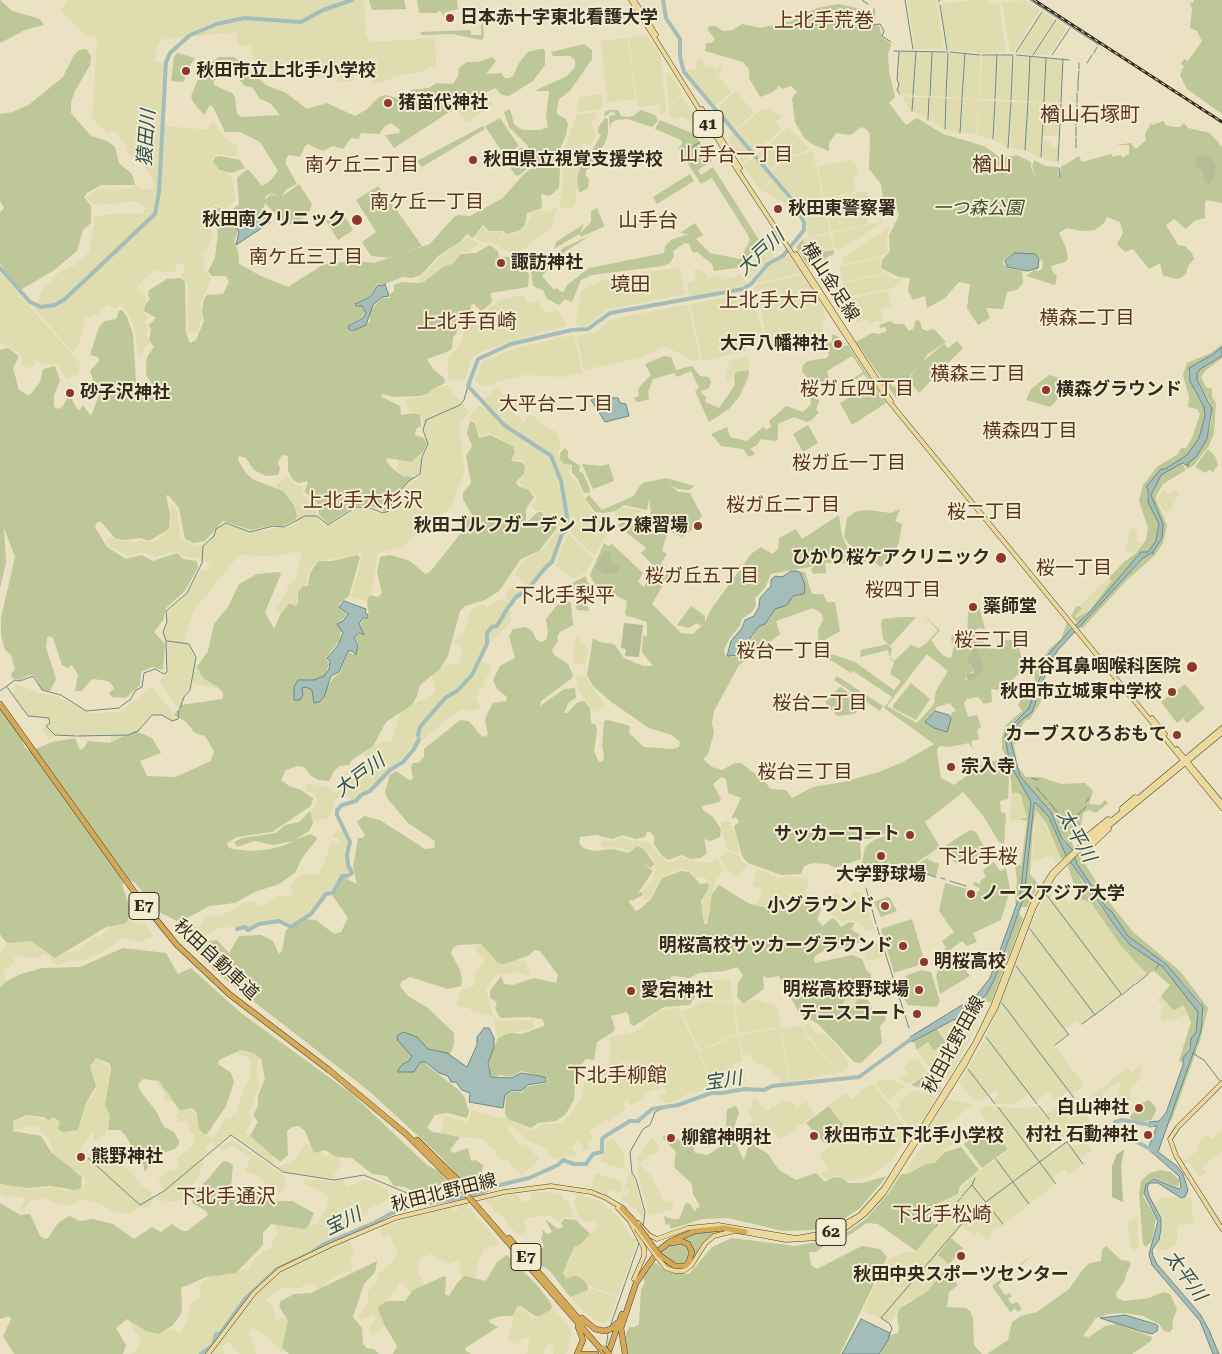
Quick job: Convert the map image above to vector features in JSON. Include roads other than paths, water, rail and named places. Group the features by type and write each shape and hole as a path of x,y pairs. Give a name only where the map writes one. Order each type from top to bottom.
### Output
{"highway":[{"name":"秋田自動車道","path":"0,704 138,898 177,945 229,994 329,1070 406,1134 466,1191 558,1294 606,1353"},
{"name":"秋田自動車道","path":"476,1202 572,1316 606,1353"},
{"path":"618,1206 658,1254 671,1265 680,1267 689,1262 692,1252 688,1244 678,1241 658,1254"},
{"path":"625,1354 621,1328 622,1319 634,1279 650,1256 664,1242 682,1232 698,1227"},
{"path":"606,1353 636,1283 658,1254 676,1238 695,1230 724,1228 744,1232"},
{"path":"558,1294 595,1328 604,1331 612,1329 622,1319"},
{"path":"572,1316 583,1340 577,1354"},
{"path":"582,1354 596,1354"}],"main road":[{"name":"横山金足線","path":"632,0 859,357 891,400 1083,637 1222,803"},
{"name":"秋田北野田線","path":"1186,761 1222,728"},
{"name":"秋田北野田線","path":"744,1232 786,1240 819,1238 836,1233 854,1223 871,1209 982,1036 996,1007 1034,907 1048,884 1065,861 1112,819 1126,813 1139,797 1153,791 1168,776 1222,733"},
{"name":"横山金足線","path":"1186,761 1222,808"},
{"path":"1126,813 1122,808 1139,797"},
{"path":"1082,840 1112,819 1116,824 1089,848"},
{"path":"1222,1083 1178,1127 1170,1139 1176,1156 1222,1229"},
{"name":"秋田北野田線","path":"698,1227 735,1226 792,1238 825,1234 846,1225 864,1212 894,1174"},
{"name":"秋田北野田線","path":"208,1354 248,1300 276,1273 355,1234 409,1214 520,1189 551,1186 586,1191 618,1206"},
{"path":"634,1279 644,1252 643,1242 637,1227"},
{"name":"62","path":"637,1227 653,1238 660,1239 688,1228 698,1227"},
{"name":"62","path":"658,1254 671,1270 683,1271 692,1266 705,1244 714,1236 726,1232 744,1232"}],"water":[{"path":"255,216 262,216 271,222 236,245 239,232 236,227"},
{"path":"1015,253 1035,254 1039,259 1038,268 1027,271 1007,267 1005,260"},
{"path":"385,284 389,296 382,297 373,305 366,325 352,331 349,329 348,326 363,318 366,313 362,306 356,306 355,304 370,297 378,285 382,286"},
{"path":"1222,347 1222,356 1200,369 1197,374 1197,380 1212,409 1207,439 1196,457 1188,463 1189,466 1182,463 1161,475 1151,495 1163,524 1162,538 1153,552 1154,554 1151,553 1142,559 1058,650 1049,664 1032,712 1018,723 1010,739 1020,776 1051,812 1061,837 1072,849 1077,864 1106,907 1112,912 1128,936 1166,964 1203,1007 1201,1031 1158,1152 1177,1166 1183,1174 1188,1190 1185,1197 1181,1198 1158,1183 1150,1183 1147,1187 1149,1196 1161,1218 1159,1240 1152,1250 1153,1256 1157,1264 1200,1314 1219,1354 1213,1354 1200,1321 1152,1265 1149,1254 1158,1221 1144,1193 1146,1184 1154,1179 1179,1189 1181,1187 1179,1176 1148,1149 1157,1126 1149,1127 1149,1122 1159,1121 1166,1113 1183,1065 1183,1058 1190,1049 1191,1038 1196,1033 1198,1012 1163,967 1130,945 1118,930 1069,862 1049,817 1036,803 1034,803 1024,897 995,978 986,995 974,1006 968,1016 953,1020 912,1042 910,1037 975,997 990,978 1020,895 1031,802 1010,764 1005,737 1006,731 1029,708 1048,655 1069,631 1090,612 1141,552 1148,552 1156,541 1159,524 1148,502 1148,489 1146,487 1161,469 1165,469 1187,455 1199,438 1205,416 1204,407 1190,381 1189,368"},
{"path":"595,398 618,398 620,403 626,404 629,416 605,422 591,400"},
{"path":"791,571 798,571 801,574 805,586 804,594 793,596 787,605 775,609 765,624 759,626 751,637 746,650 741,655 727,656 731,641 742,628 745,620 754,616 759,607 760,598 771,586 771,580 775,576 782,577"},
{"path":"344,601 366,609 365,612 368,615 368,618 363,618 359,624 364,635 359,633 354,638 358,645 356,655 352,651 348,651 339,672 331,676 324,697 319,702 314,703 312,690 306,687 302,688 303,695 300,700 294,700 294,687 298,680 314,680 324,676 329,669 330,661 327,658 338,645 343,633 337,624 344,620 348,614 339,607"},
{"path":"935,711 949,715 951,719 947,732 934,728 925,722"},
{"path":"484,1028 489,1028 494,1038 494,1047 488,1063 491,1077 511,1078 521,1073 546,1078 546,1082 527,1085 521,1091 512,1090 505,1095 503,1108 469,1102 470,1093 462,1090 456,1082 451,1082 448,1076 439,1073 425,1062 420,1062 414,1072 398,1072 403,1064 409,1061 412,1056 398,1041 397,1036 403,1032 417,1037 428,1049 447,1053 467,1067 477,1045 477,1037"},
{"path":"1125,1315 1155,1324 1158,1326 1157,1331 1152,1334 1100,1318"},
{"path":"861,1319 890,1333 888,1340 879,1354 842,1354"}],"waterway":[{"name":"猿田川","path":"0,268 30,302 41,307 55,305 65,299 155,214 159,192 166,62 170,53 190,35 217,24 244,18 301,22 323,10 352,0"},
{"name":"大戸川","path":"511,604 516,597 527,590 552,562 562,534 566,531 567,516 561,481 551,456 504,425 468,386 478,359 511,344 572,330 588,329 610,313 743,289 751,284 768,264 783,256 804,230 804,222 789,196 684,72 680,57 680,39 666,18 663,0"},
{"path":"862,0 868,4"},
{"path":"905,0 913,49"},
{"path":"1030,0 1099,45"},
{"path":"940,5 947,50"},
{"path":"874,9 874,25 880,24 884,31 882,36 891,42"},
{"path":"1016,52 1042,12"},
{"path":"1033,55 1056,20"},
{"path":"1052,55 1070,28"},
{"path":"1094,53 1097,47"},
{"path":"894,51 947,52"},
{"path":"913,95 916,51"},
{"path":"899,52 897,79 899,85 897,90 900,94"},
{"path":"930,96 932,52"},
{"path":"950,52 980,55"},
{"path":"946,97 948,53"},
{"path":"962,98 965,53"},
{"path":"982,55 1013,55"},
{"path":"995,99 997,55"},
{"path":"1016,55 1069,60"},
{"path":"1087,63 1092,55"},
{"path":"1011,100 1013,56"},
{"path":"1028,101 1030,57"},
{"path":"1044,102 1046,58"},
{"path":"1061,102 1063,59"},
{"path":"1079,63 1079,69"},
{"path":"1078,81 1079,71"},
{"path":"1078,82 1078,91"},
{"path":"1077,93 1077,103"},
{"path":"912,111 913,97"},
{"path":"928,120 929,98"},
{"path":"945,129 946,99"},
{"path":"960,133 962,99"},
{"path":"993,139 995,101"},
{"path":"1008,148 1011,102"},
{"path":"1025,150 1028,102"},
{"path":"1041,157 1044,103"},
{"path":"1058,161 1061,104"},
{"path":"1076,125 1077,105"},
{"path":"1076,127 1076,136"},
{"path":"1076,138 1076,148"},
{"path":"688,150 700,142"},
{"path":"1059,168 1060,177"},
{"path":"0,691 15,680 20,681 33,676 42,690 61,695 86,711 119,708 130,700 136,690 142,687 144,673 155,669 164,674 167,672 166,641 163,632 167,622 166,611 187,593 202,563 203,546 214,536 216,529 226,523 250,532 273,526 284,527 305,516 317,516 328,525 356,507 370,508 383,513 389,511 395,496 409,481 420,474 422,457 428,444 423,430 426,420 460,405 464,400 468,386"},
{"name":"大戸川","path":"418,735 420,727 445,698 457,691 472,675 487,644 487,633 492,627 497,626 509,606"},
{"path":"167,641 189,644 196,657 190,690 184,697 180,708"},
{"path":"7,687 28,716 49,718 50,723 46,726 55,735 76,736"},
{"path":"78,736 128,735 138,731 152,715 162,715 172,721 178,719 179,711"},
{"name":"大戸川","path":"237,929 245,927 248,930 259,924 279,921 291,927 311,914 326,894 333,893 342,876 348,876 352,873 348,865 347,855 350,842 337,815 337,810 342,805 356,801 361,795 370,791 390,770 403,762 414,749 419,739"},
{"path":"1032,778 1038,780"},
{"path":"1036,787 1047,800"},
{"path":"1086,802 1089,798"},
{"path":"1049,802 1061,817"},
{"path":"1075,817 1086,807"},
{"path":"1065,819 1072,818"},
{"name":"太平川","path":"1062,841 1071,857"},
{"path":"917,871 936,877"},
{"path":"941,878 945,879"},
{"path":"950,881 966,886"},
{"path":"866,888 876,924"},
{"path":"1046,894 1122,995"},
{"path":"877,927 909,1028"},
{"path":"1030,929 1095,1015"},
{"path":"1156,969 1159,964"},
{"path":"1016,966 1069,1035"},
{"path":"1136,984 1148,974"},
{"path":"1123,994 1135,984"},
{"path":"1109,1004 1122,994"},
{"path":"1002,1003 1074,1098"},
{"path":"1082,1024 1108,1005"},
{"path":"1055,1045 1068,1035"},
{"name":"宝川","path":"201,1354 213,1345 216,1334 220,1334 245,1299 277,1269 311,1253 324,1244 374,1223 392,1213 426,1201 431,1203 475,1195 500,1185 529,1178 558,1165 563,1160 574,1164 586,1164 593,1154 602,1152 602,1139 630,1121 638,1121 652,1109 678,1105 711,1093 744,1089 764,1090 772,1086 859,1077 914,1037"},
{"path":"986,1037 1037,1104"},
{"path":"1192,1053 1204,1060 1220,1081"},
{"path":"968,1069 995,1104"},
{"path":"1039,1106 1049,1119"},
{"path":"998,1107 1056,1184"},
{"path":"643,1227 645,1212 636,1179 632,1173 630,1152 643,1129 650,1125 655,1112 663,1108"},
{"name":"太平川","path":"1152,1125 1122,1120 1115,1122 1115,1128 1122,1134 1152,1150"},
{"path":"889,1335 892,1329 890,1324 881,1318 971,1213 1065,1143 1095,1132 1115,1128"},
{"path":"88,1158 140,1205 164,1191 231,1135 283,1172 334,1180 364,1175 426,1201"},
{"path":"1067,1142 1083,1164"},
{"path":"996,1159 1029,1204"},
{"path":"975,1178 972,1185 1003,1224"},
{"path":"962,1196 972,1185"},
{"path":"936,1226 961,1198"},
{"path":"610,1327 639,1243"},
{"path":"606,1349 608,1333"}],"railway":[{"path":"1034,0 1222,122"}],"place":[{"name":"日本赤十字東北看護大学","path":"450,18"},
{"name":"秋田市立上北手小学校","path":"186,71"},
{"name":"猪苗代神社","path":"388,103"},
{"name":"秋田県立視覚支援学校","path":"473,160"},
{"name":"秋田東警察署","path":"778,209"},
{"name":"秋田南クリニック","path":"357,220"},
{"name":"諏訪神社","path":"501,263"},
{"name":"大戸八幡神社","path":"838,344"},
{"name":"横森グラウンド","path":"1046,390"},
{"name":"砂子沢神社","path":"70,393"},
{"name":"秋田ゴルフガーデン ゴルフ練習場","path":"698,526"},
{"name":"ひかり桜ケアクリニック","path":"1001,558"},
{"name":"薬師堂","path":"973,607"},
{"name":"井谷耳鼻咽喉科医院","path":"1192,667"},
{"name":"秋田市立城東中学校","path":"1172,692"},
{"name":"カーブスひろおもて","path":"1177,735"},
{"name":"宗入寺","path":"951,767"},
{"name":"サッカーコート","path":"910,835"},
{"name":"大学野球場","path":"881,856"},
{"name":"ノースアジア大学","path":"971,894"},
{"name":"小グラウンド","path":"885,906"},
{"name":"明桜高校サッカーグラウンド","path":"903,946"},
{"name":"明桜高校","path":"924,962"},
{"name":"明桜高校野球場","path":"919,990"},
{"name":"愛宕神社","path":"631,991"},
{"name":"テニスコート","path":"917,1014"},
{"name":"白山神社","path":"1139,1108"},
{"name":"村社 石動神社","path":"1148,1135"},
{"name":"秋田市立下北手小学校","path":"814,1136"},
{"name":"柳舘神明社","path":"671,1138"},
{"name":"熊野神社","path":"81,1157"},
{"name":"秋田中央スポーツセンター","path":"961,1256"}],"district":[{"name":"上北手荒巻","path":"824,21"},
{"name":"楢山石塚町","path":"1090,115"},
{"name":"山手台一丁目","path":"736,155"},
{"name":"南ケ丘二丁目","path":"362,165"},
{"name":"楢山","path":"992,165"},
{"name":"南ケ丘一丁目","path":"427,202"},
{"name":"山手台","path":"648,221"},
{"name":"南ケ丘三丁目","path":"306,257"},
{"name":"境田","path":"630,285"},
{"name":"上北手大戸","path":"769,301"},
{"name":"横森二丁目","path":"1087,318"},
{"name":"上北手百崎","path":"467,322"},
{"name":"横森三丁目","path":"978,374"},
{"name":"桜ガ丘四丁目","path":"857,389"},
{"name":"大平台二丁目","path":"556,404"},
{"name":"横森四丁目","path":"1030,431"},
{"name":"桜ガ丘一丁目","path":"849,463"},
{"name":"上北手大杉沢","path":"363,501"},
{"name":"桜ガ丘二丁目","path":"783,505"},
{"name":"桜二丁目","path":"985,512"},
{"name":"桜一丁目","path":"1074,568"},
{"name":"桜ガ丘五丁目","path":"702,576"},
{"name":"桜四丁目","path":"903,590"},
{"name":"下北手梨平","path":"565,596"},
{"name":"桜三丁目","path":"992,640"},
{"name":"桜台一丁目","path":"784,651"},
{"name":"桜台二丁目","path":"820,703"},
{"name":"桜台三丁目","path":"805,772"},
{"name":"下北手桜","path":"978,857"},
{"name":"下北手柳館","path":"617,1076"},
{"name":"下北手通沢","path":"226,1197"},
{"name":"下北手松崎","path":"942,1215"}],"park label":[{"name":"一つ森公園","path":"978,209"}]}
